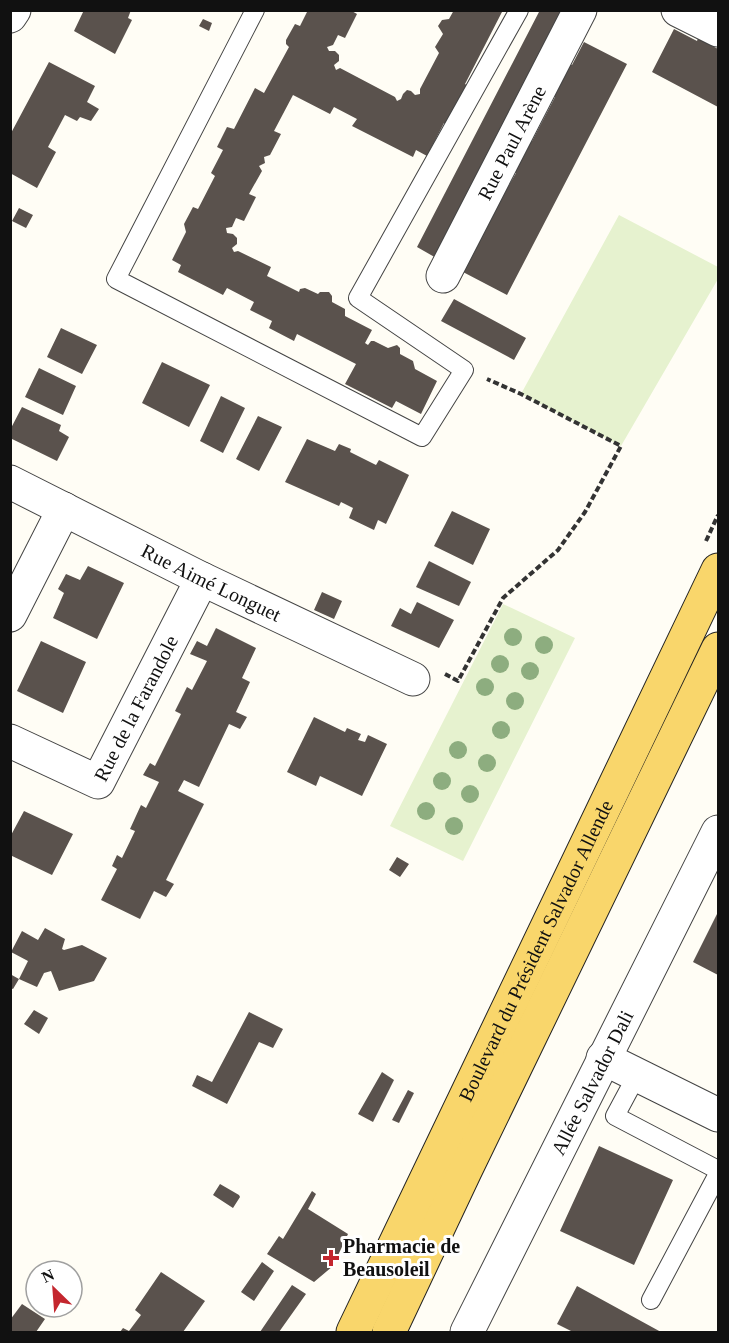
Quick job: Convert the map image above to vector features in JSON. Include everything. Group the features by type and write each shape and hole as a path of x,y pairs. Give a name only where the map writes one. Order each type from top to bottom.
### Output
{"main road":[{"name":"Boulevard du Président Salvador Allende","path":"353,1332 718,570"},
{"name":"Boulevard du Président Salvador Allende","path":"389,1332 718,649"}],"street":[{"path":"10,16 14,10"},
{"name":"Rue Paul Arène","path":"443,276 580,10"},
{"path":"678,10 718,30"},
{"name":"Rue Aimé Longuet","path":"10,482 202,579 413,679"},
{"path":"10,615 64,509"},
{"name":"Rue de la Farandole","path":"10,741 98,782 202,579"},
{"name":"Allée Salvador Dali","path":"467,1332 718,832"},
{"path":"603,1058 718,1115"}],"lane":[{"path":"255,10 116,279 422,437 464,370 358,298 519,10"},
{"path":"637,1075 615,1116 718,1172 651,1300"}],"path":[{"path":"413,679 427,663 458,681 502,598 558,550 585,512 621,446 497,383"}],"green space":[{"path":"619,215 718,267 718,279 621,446 521,394"},
{"path":"503,604 575,638 463,861 390,826"}],"building":[{"path":"84,10 131,10 128,18 132,20 115,54 74,31"},
{"path":"308,10 350,10 357,14 345,38 338,35 333,45 327,47 329,51 335,51 339,55 339,61 334,65 336,70 340,68 395,97 397,101 407,90 415,95 420,94 420,89 439,53 435,47 443,34 438,26 442,20 449,19 454,10 503,10 465,84 471,88 451,127 444,123 427,156 416,150 413,157 352,126 357,119 334,107 330,114 293,95 274,131 281,134 270,155 264,157 265,163 259,166 262,171 249,194 256,197 244,221 236,218 232,227 226,228 227,233 237,238 237,244 232,248 234,252 238,251 271,267 267,276 299,292 300,289 305,288 318,294 329,292 332,302 345,309 345,316 372,330 365,343 368,345 374,341 388,348 397,345 400,348 400,354 413,361 415,369 437,381 421,414 396,401 392,408 345,384 356,364 297,334 294,341 269,328 272,321 250,310 254,302 227,288 223,295 178,272 181,265 172,260 186,232 184,224 193,207 198,209 215,176 211,173 223,150 217,147 227,127 234,129 255,88 264,93 289,47 286,40 295,24 300,26"},
{"path":"540,10 567,10 438,259 417,247"},
{"path":"203,19 212,23 209,31 199,26"},
{"path":"674,29 718,49 718,107 652,72"},
{"path":"584,42 627,64 507,295 463,272 475,249 473,247 516,173 513,171 529,140 532,141 555,97 553,95"},
{"path":"49,62 95,86 87,102 99,109 91,121 80,117 77,121 65,115 48,147 56,152 37,188 10,173 10,135"},
{"path":"19,208 33,215 26,228 12,221"},
{"path":"454,299 526,338 514,360 441,321"},
{"path":"61,328 97,345 82,374 47,357"},
{"path":"162,362 210,385 189,427 142,403"},
{"path":"39,368 76,386 63,415 25,397"},
{"path":"221,396 245,408 223,453 200,441"},
{"path":"22,407 61,425 59,431 69,437 57,461 10,438 10,430"},
{"path":"258,416 282,427 259,471 236,459"},
{"path":"307,439 335,451 339,444 376,465 379,460 409,475 386,524 378,520 374,530 349,518 353,508 341,502 339,506 285,482"},
{"path":"452,511 490,529 473,565 434,546"},
{"path":"429,561 471,582 459,606 416,587"},
{"path":"88,566 124,583 97,639 53,618 64,593 58,589 66,574 80,580"},
{"path":"322,592 342,601 334,619 314,610"},
{"path":"417,602 454,620 439,648 391,626 400,608 411,614"},
{"path":"216,628 256,648 242,678 250,682 236,712 247,717 240,729 229,724 199,787 184,780 178,791 204,804 166,880 174,884 166,897 154,891 140,919 101,900 117,869 112,866 117,855 122,858 135,831 130,829 141,805 146,808 159,782 143,775 150,763 155,766 181,714 175,711 187,687 192,690 207,661 190,654 197,641 207,646"},
{"path":"41,641 86,662 63,713 17,691"},
{"path":"314,717 345,732 347,728 361,734 358,740 365,742 368,735 387,744 362,796 320,776 316,786 287,772"},
{"path":"24,811 73,834 52,875 10,855 10,837"},
{"path":"397,857 409,864 400,877 389,870"},
{"path":"718,912 718,975 693,962"},
{"path":"45,928 65,939 62,949 64,950 82,945 107,958 94,981 59,991 51,971 44,973 37,987 19,979 28,961 11,952 22,931 38,940"},
{"path":"10,974 19,979 13,989 10,988"},
{"path":"34,1010 48,1018 39,1034 24,1024"},
{"path":"249,1012 283,1029 273,1048 259,1042 227,1104 192,1086 197,1075 212,1082"},
{"path":"382,1072 394,1080 373,1122 358,1114"},
{"path":"408,1090 414,1093 399,1123 392,1120"},
{"path":"599,1146 673,1180 634,1265 560,1231"},
{"path":"220,1184 239,1195 233,1208 213,1195"},
{"path":"312,1191 316,1194 308,1209 348,1234 333,1266 314,1282 267,1254 279,1236 283,1239"},
{"path":"262,1262 274,1271 254,1301 241,1292"},
{"path":"161,1272 205,1301 183,1332 120,1332 123,1328 129,1331 141,1315 135,1310"},
{"path":"292,1285 306,1294 279,1332 260,1332"},
{"path":"577,1286 661,1332 573,1332 557,1324"},
{"path":"22,1304 24,1305 24,1319 45,1319 36,1332 10,1332 10,1320"}],"place":[{"name":"Pharmacie de Beausoleil","path":"331,1258"}]}
